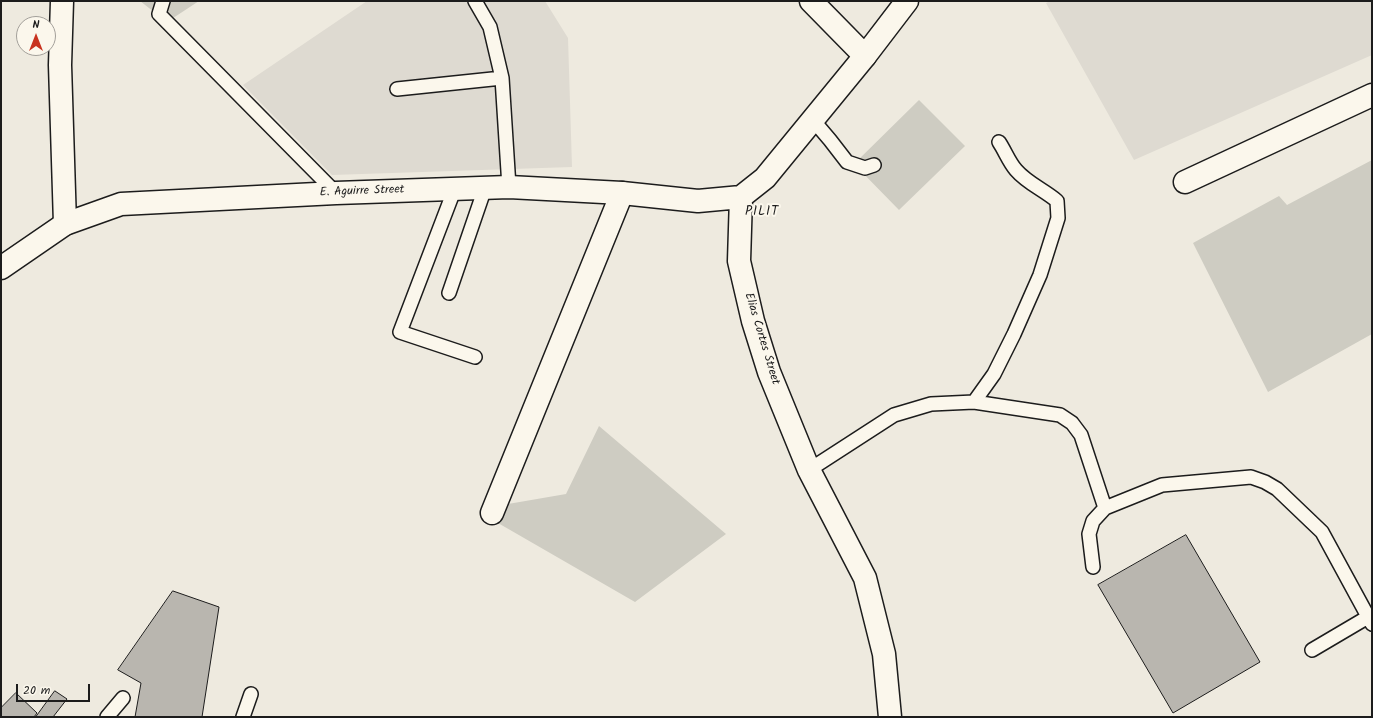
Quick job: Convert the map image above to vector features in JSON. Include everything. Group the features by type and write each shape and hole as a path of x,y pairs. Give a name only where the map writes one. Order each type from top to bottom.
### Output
{"street":[{"path":"62,1 60,65 65,224"},
{"path":"812,1 865,56"},
{"path":"741,197 764,178 865,56 907,1"},
{"path":"1185,182 1372,95"},
{"name":"E. Aguirre Street","path":"1,268 65,224 121,204 336,193 510,187 622,193 698,201 741,197"},
{"path":"492,513 622,193"},
{"name":"Elias Cortes Street","path":"741,197 739,261 753,320 768,372 809,470 865,578 884,654 890,717"}],"lane":[{"path":"163,1 159,14 336,193"},
{"path":"474,1 490,27 502,78 510,187"},
{"path":"397,89 502,78"},
{"path":"813,120 847,162 865,168 874,165"},
{"path":"974,402 994,374 1014,334 1040,275 1058,218 1057,201 1029,182 1015,169 999,142"},
{"path":"455,188 400,332 475,357"},
{"path":"448,293 485,188"},
{"path":"809,470 894,415 931,404 974,402 1060,416 1072,423 1080,435 1105,508"},
{"path":"1093,567 1089,534 1093,521 1105,508 1162,485 1251,477 1277,489 1322,532 1370,620 1312,650"},
{"path":"243,717 251,694"},
{"path":"107,717 123,698"}],"shaded area":[{"path":"140,1 199,1 167,22"},
{"path":"367,1 545,1 568,38 572,167 332,175 243,85"},
{"path":"1050,1 1372,1 1372,55 1134,160 1046,3"},
{"path":"919,100 965,146 899,210 854,164"},
{"path":"1372,160 1372,334 1268,392 1193,243 1279,196 1287,205"},
{"path":"599,426 726,534 635,602 498,523 508,504 566,494"}],"building":[{"path":"1186,535 1260,662 1173,713 1098,585"},
{"path":"173,591 219,607 202,717 135,717 141,683 118,670"},
{"path":"55,691 67,699 53,717 36,717"},
{"path":"16,693 37,713 34,717 1,717 1,708"}],"district":[{"name":"PILIT","path":"762,213"}]}
